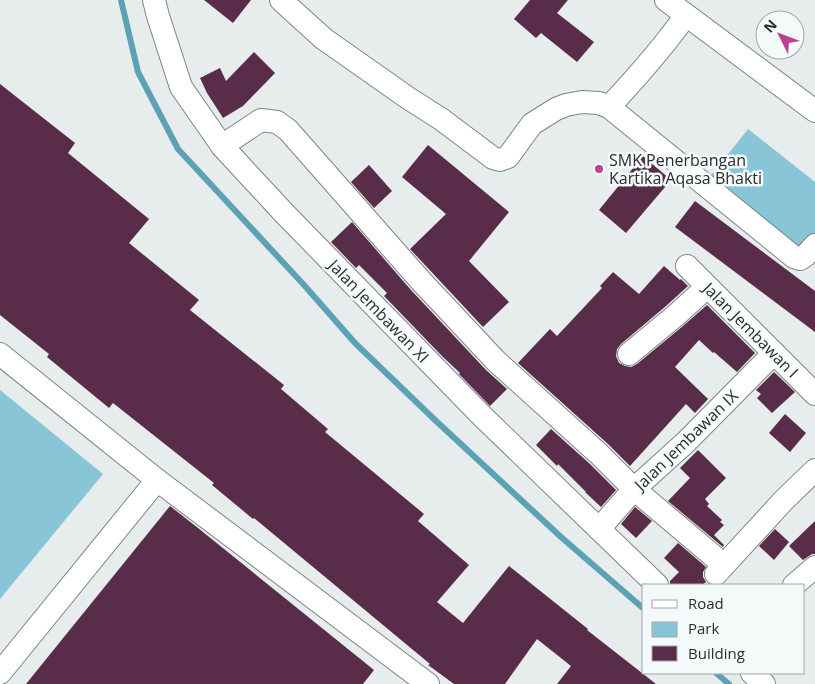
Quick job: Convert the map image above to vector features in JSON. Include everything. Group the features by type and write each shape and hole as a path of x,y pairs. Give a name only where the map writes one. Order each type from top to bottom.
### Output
{"street":[{"name":"Jalan Jembawan XI","path":"154,0 181,87 222,146 284,213 483,417 656,584"},
{"path":"281,0 324,39 408,98 442,119 493,158 500,160 508,157 532,124 556,109 582,102 599,102 609,107 794,257 800,258 806,255 815,245"},
{"path":"666,0 815,111"},
{"path":"609,107 670,38 686,15"},
{"path":"222,146 261,120 277,122 288,130 427,287 496,361 599,454 720,570 784,500 815,470"},
{"name":"Jalan Jembawan I","path":"687,266 815,394"},
{"path":"629,354 707,288"},
{"name":"Jalan Jembawan IX","path":"599,528 634,489 686,442 774,353"},
{"path":"0,354 157,480 428,684"},
{"path":"0,673 157,480"},
{"path":"795,584 815,567"},
{"path":"753,674 764,684"}],"green space":[{"path":"748,129 815,182 815,233 802,250 710,177"},
{"path":"0,390 103,474 0,599"}],"building":[{"path":"204,0 251,0 233,23"},
{"path":"530,0 568,0 557,13 594,42 577,62 541,33 536,38 514,19"},
{"path":"254,52 275,73 243,106 223,118 200,78 220,68 226,81"},
{"path":"0,84 75,143 68,153 149,219 129,243 199,300 190,310 284,385 281,389 328,429 325,432 424,514 418,521 469,565 437,602 463,623 509,566 656,684 557,684 571,666 537,639 505,684 454,684 428,665 430,664 212,485 214,483 113,403 109,408 47,357 49,354 0,315"},
{"path":"428,145 509,212 469,261 509,302 483,327 410,249 446,214 402,177"},
{"path":"643,156 671,180 626,233 599,210"},
{"path":"369,165 392,191 374,208 351,182"},
{"path":"695,201 815,291 815,332 675,227"},
{"path":"352,222 411,290 486,370 507,389 490,406 384,296 387,293 359,265 356,268 331,242"},
{"path":"664,266 688,286 621,344 617,349 616,356 619,363 631,367 637,364 707,305 755,353 737,372 699,340 675,367 708,399 695,413 686,404 630,466 518,363 550,329 557,336 602,288 600,286 613,272 639,294"},
{"path":"774,372 795,392 772,413 757,398 761,394 756,390"},
{"path":"785,414 806,433 790,452 769,433"},
{"path":"551,429 616,490 601,507 536,445"},
{"path":"698,450 726,478 705,499 709,504 707,506 722,520 720,522 724,525 714,535 724,545 723,547 668,501 690,478 680,468"},
{"path":"170,506 374,670 363,684 26,684"},
{"path":"635,507 652,521 636,538 621,524"},
{"path":"815,521 815,554 803,560 789,546"},
{"path":"775,529 789,542 774,560 759,546"},
{"path":"678,543 706,567 703,577 706,582 703,584 670,584 670,581 679,572 664,558"}],"waterway":[{"path":"121,0 138,72 178,149 355,343 561,537 642,607"},
{"path":"717,674 729,684"}],"place":[{"name":"SMK Penerbangan Kartika Aqasa Bhakti","path":"599,169"}]}
